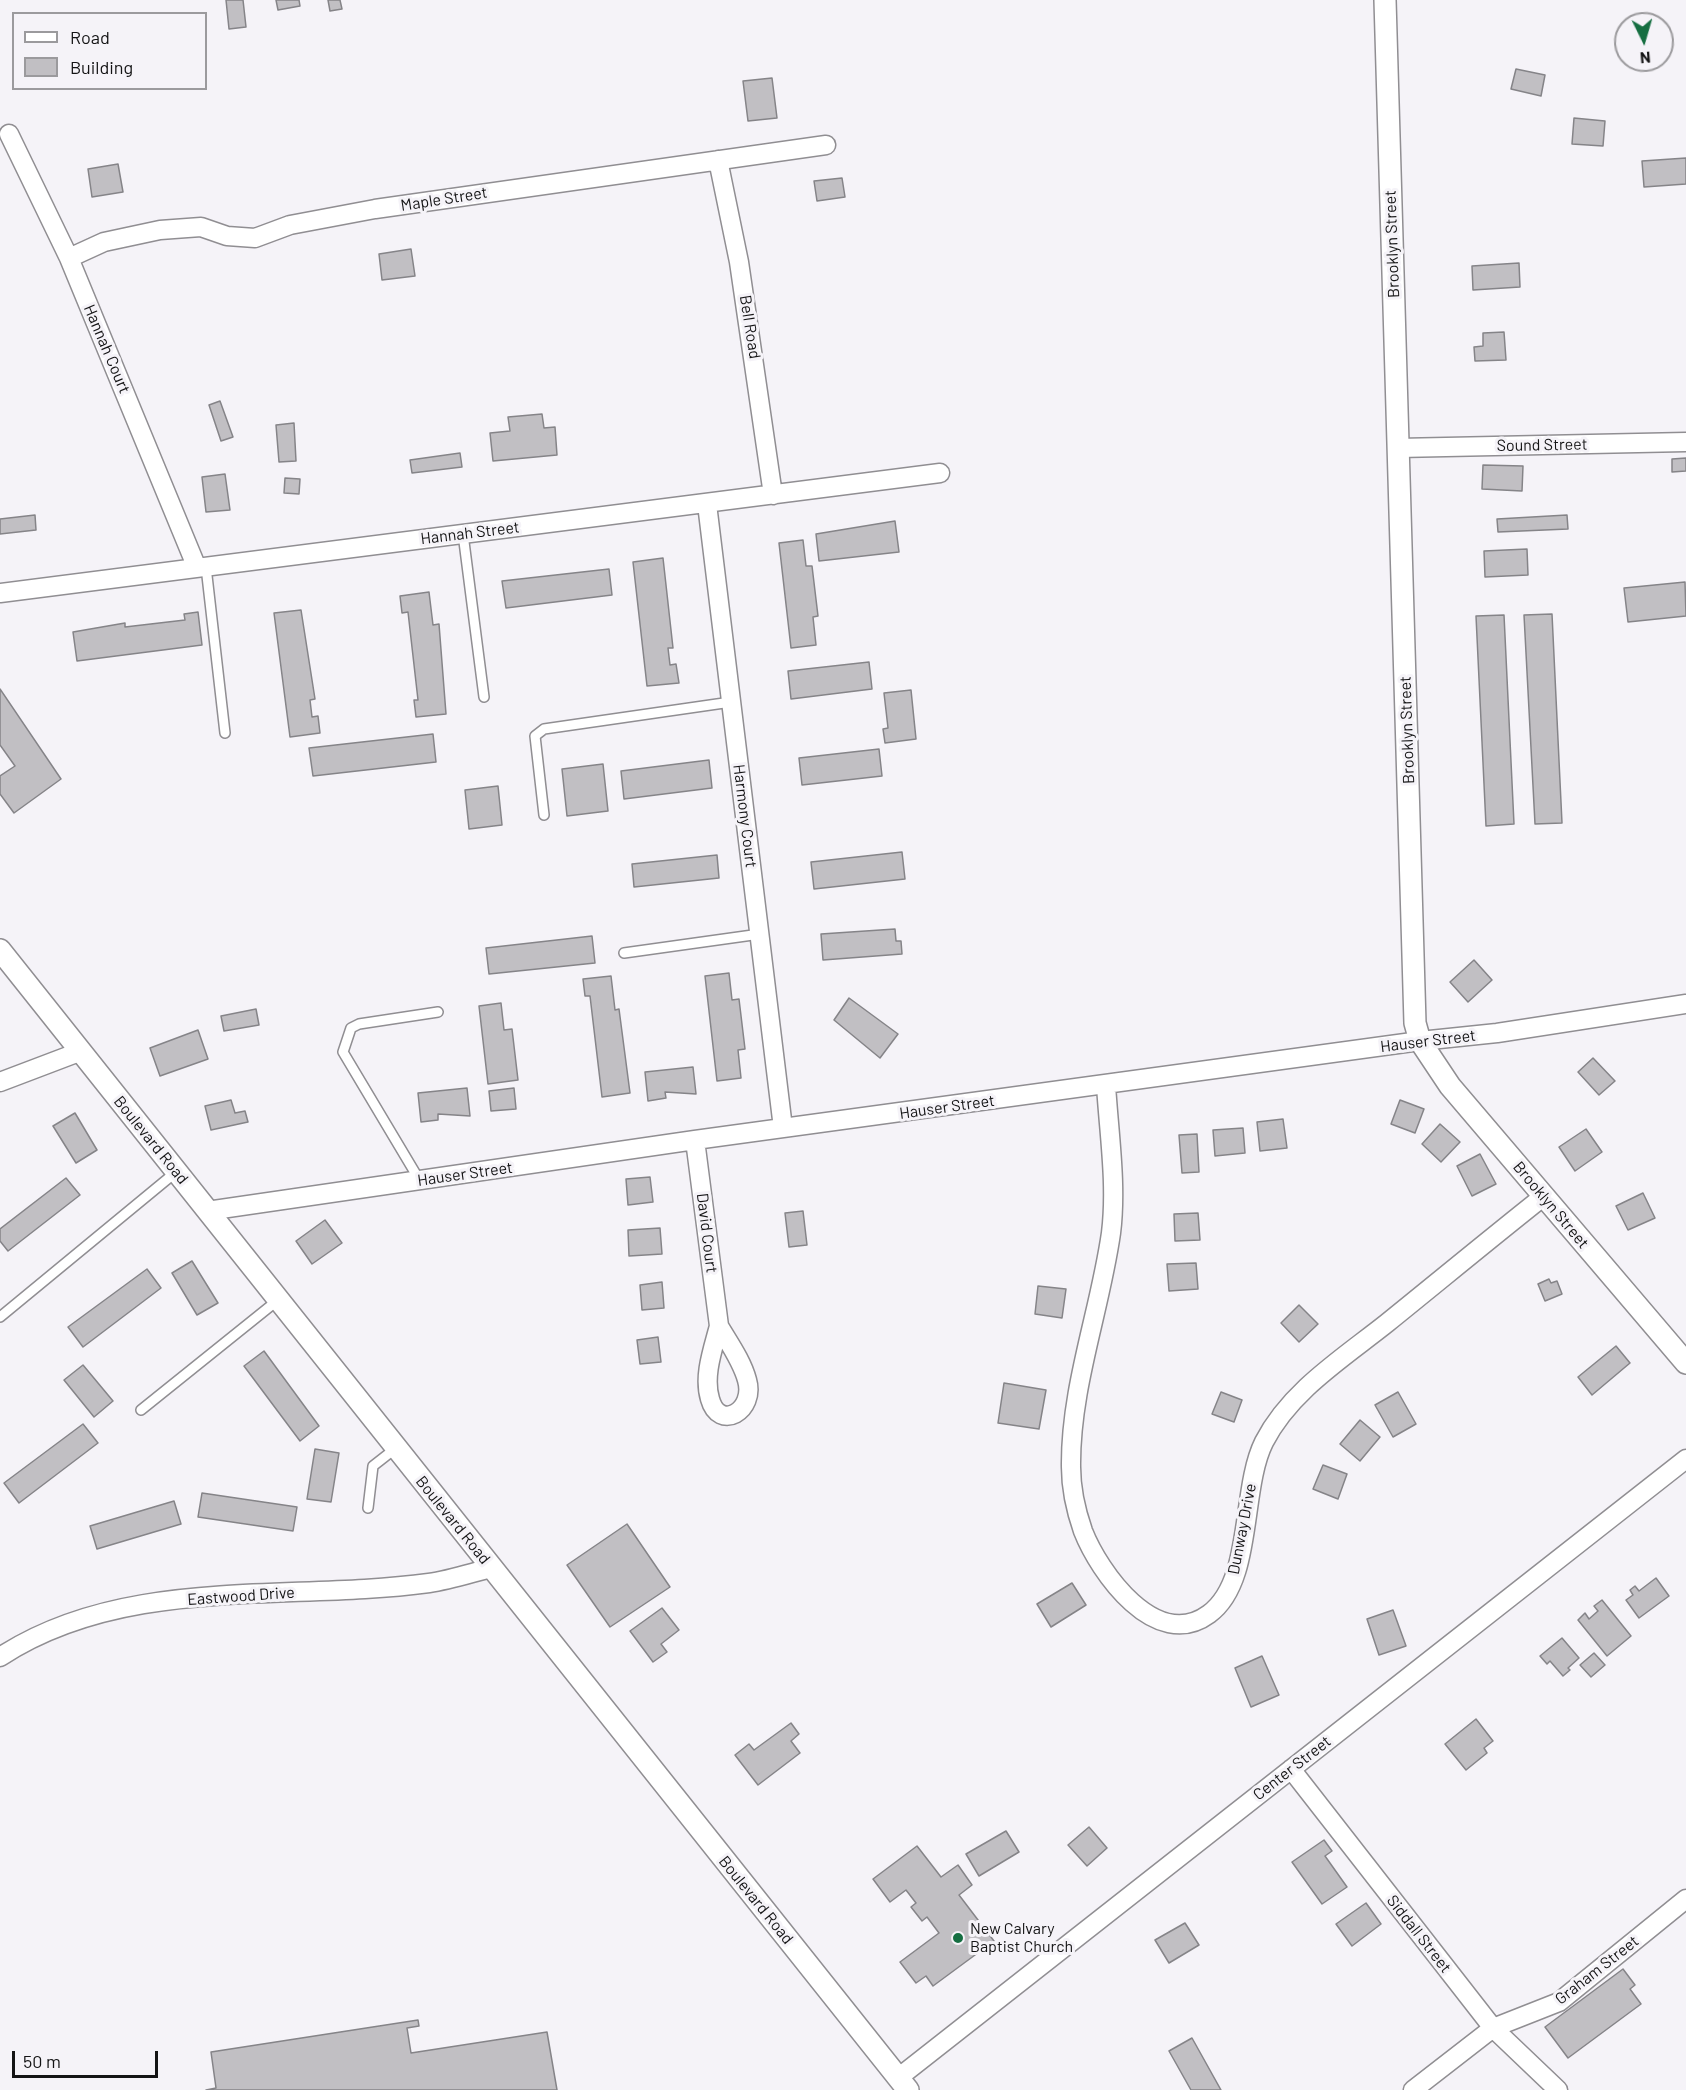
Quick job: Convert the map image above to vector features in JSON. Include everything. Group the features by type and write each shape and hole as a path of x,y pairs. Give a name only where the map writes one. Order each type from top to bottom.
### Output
{"street":[{"name":"Brooklyn Street","path":"1385,0 1415,1023 1420,1041 1450,1086 1686,1363"},
{"name":"Hannah Court","path":"9,134 69,258 202,567"},
{"name":"Maple Street","path":"69,258 104,242 160,230 201,227 227,236 255,238 290,225 375,209 826,145"},
{"name":"Bell Road","path":"718,160 740,261 773,495"},
{"name":"Sound Street","path":"1398,448 1686,442"},
{"name":"Hannah Street","path":"0,593 940,473"},
{"name":"Harmony Court","path":"707,504 783,1128"},
{"name":"Boulevard Road","path":"0,950 903,2084"},
{"name":"Hauser Street","path":"207,1211 695,1140 1420,1041 1497,1033 1686,1004"},
{"path":"0,1082 79,1052"},
{"name":"Dunway Drive","path":"1106,1085 1112,1181 1111,1232 1099,1302 1076,1401 1071,1449 1073,1489 1084,1533 1099,1564 1134,1604 1165,1622 1188,1622 1208,1615 1232,1583 1253,1472 1262,1446 1282,1412 1331,1367 1544,1196"},
{"name":"David Court","path":"695,1140 719,1326"},
{"name":"Center Street","path":"903,2084 1291,1769 1686,1459"},
{"name":"Eastwood Drive","path":"0,1657 16,1646 65,1624 139,1604 418,1584 491,1568"},
{"name":"Siddall Street","path":"1291,1769 1493,2028 1558,2090"},
{"name":"Graham Street","path":"1413,2090 1493,2028 1559,2002 1686,1899"}],"lane":[{"path":"463,534 484,697"},
{"path":"202,567 225,733"},
{"path":"544,815 535,736 544,729 731,702"},
{"path":"624,953 760,934"},
{"path":"420,1180 344,1052 351,1028 359,1024 438,1011"},
{"path":"0,1317 176,1172"},
{"path":"141,1410 278,1300"},
{"path":"368,1508 373,1466 396,1448"}],"building":[{"path":"226,0 243,0 246,27 229,29"},
{"path":"276,0 299,0 300,6 278,10"},
{"path":"328,0 340,0 342,9 330,11"},
{"path":"1516,69 1545,75 1541,96 1511,89"},
{"path":"772,78 777,118 748,121 743,81"},
{"path":"1574,118 1605,121 1603,146 1572,144"},
{"path":"1686,158 1686,184 1644,187 1642,161"},
{"path":"118,164 123,192 92,197 88,169"},
{"path":"842,178 845,197 817,201 814,181"},
{"path":"411,249 415,276 382,280 379,254"},
{"path":"1519,263 1520,287 1473,290 1472,266"},
{"path":"1504,332 1506,360 1475,361 1474,347 1483,346 1483,333"},
{"path":"220,401 233,437 221,441 209,405"},
{"path":"542,414 544,428 555,427 557,455 493,461 490,433 510,431 508,417"},
{"path":"294,423 296,461 279,462 276,425"},
{"path":"460,453 462,467 412,473 410,460"},
{"path":"1686,458 1686,471 1672,472 1672,459"},
{"path":"1483,465 1523,466 1522,491 1482,489"},
{"path":"225,474 230,510 206,512 202,477"},
{"path":"285,478 300,479 299,494 284,493"},
{"path":"35,515 36,530 0,534 0,519"},
{"path":"1567,515 1568,529 1498,532 1497,519"},
{"path":"895,521 899,552 819,561 816,534"},
{"path":"803,540 806,566 812,566 818,616 813,617 816,645 791,648 779,543"},
{"path":"1527,549 1528,575 1485,577 1484,551"},
{"path":"663,558 673,648 668,648 670,665 676,664 679,683 647,686 633,562"},
{"path":"609,569 612,595 506,608 502,581"},
{"path":"1685,582 1686,616 1628,622 1624,588"},
{"path":"429,592 433,625 439,624 446,714 416,717 414,700 418,700 408,612 402,613 400,596"},
{"path":"301,610 315,699 310,700 312,717 318,716 320,733 290,737 274,613"},
{"path":"198,612 202,645 77,661 73,632 125,623 125,627 185,620 184,614"},
{"path":"1552,614 1562,823 1535,824 1524,615"},
{"path":"1504,615 1514,824 1486,826 1476,616"},
{"path":"869,662 872,689 791,699 788,671"},
{"path":"0,689 61,779 14,813 0,794 0,776 15,766 0,745"},
{"path":"911,690 916,739 885,743 883,729 888,728 884,693"},
{"path":"433,734 436,762 313,776 309,748"},
{"path":"879,749 882,776 802,785 799,758"},
{"path":"709,760 712,788 624,799 621,771"},
{"path":"603,764 608,811 567,816 562,769"},
{"path":"498,786 502,825 469,829 465,790"},
{"path":"902,852 905,879 814,889 811,862"},
{"path":"717,855 719,878 634,887 632,864"},
{"path":"895,929 896,941 901,941 902,954 823,960 821,934"},
{"path":"592,936 595,963 489,974 486,948"},
{"path":"1474,960 1492,980 1468,1002 1450,982"},
{"path":"729,973 732,1000 739,999 745,1049 738,1050 741,1078 717,1081 705,976"},
{"path":"611,976 615,1010 619,1009 630,1093 602,1097 590,996 585,996 583,979"},
{"path":"849,998 898,1034 880,1058 834,1020"},
{"path":"501,1003 504,1030 512,1029 518,1080 488,1084 479,1006"},
{"path":"256,1009 259,1025 224,1031 221,1016"},
{"path":"198,1030 208,1059 160,1076 150,1048"},
{"path":"1593,1058 1615,1081 1599,1095 1578,1072"},
{"path":"693,1067 696,1094 665,1092 666,1098 648,1101 645,1072"},
{"path":"467,1088 470,1116 438,1114 438,1120 421,1122 418,1093"},
{"path":"514,1088 516,1109 491,1111 489,1091"},
{"path":"231,1100 235,1113 245,1111 248,1122 211,1130 205,1106"},
{"path":"1400,1100 1424,1109 1415,1133 1391,1124"},
{"path":"75,1113 97,1150 76,1163 53,1126"},
{"path":"1283,1119 1287,1148 1260,1151 1257,1122"},
{"path":"1440,1124 1460,1142 1441,1162 1422,1144"},
{"path":"1243,1128 1245,1153 1215,1156 1213,1130"},
{"path":"1586,1129 1602,1152 1575,1171 1559,1147"},
{"path":"1197,1134 1199,1172 1182,1173 1179,1135"},
{"path":"1480,1154 1496,1184 1472,1196 1457,1166"},
{"path":"650,1177 653,1202 628,1205 626,1179"},
{"path":"66,1178 80,1195 8,1251 0,1241 0,1229"},
{"path":"1643,1193 1655,1218 1628,1230 1616,1206"},
{"path":"803,1211 807,1245 789,1247 785,1213"},
{"path":"1198,1213 1200,1240 1175,1241 1174,1214"},
{"path":"325,1220 342,1243 312,1264 296,1241"},
{"path":"660,1228 662,1254 629,1256 628,1230"},
{"path":"192,1261 218,1303 197,1315 172,1273"},
{"path":"1196,1263 1198,1289 1169,1291 1167,1264"},
{"path":"147,1269 161,1288 83,1347 68,1327"},
{"path":"1549,1279 1551,1283 1557,1281 1562,1294 1545,1301 1538,1284"},
{"path":"662,1282 664,1308 642,1310 640,1285"},
{"path":"1038,1286 1066,1289 1062,1318 1035,1314"},
{"path":"1299,1305 1318,1324 1299,1342 1281,1323"},
{"path":"658,1337 661,1362 640,1364 637,1340"},
{"path":"1616,1346 1630,1363 1592,1395 1578,1377"},
{"path":"264,1351 319,1426 300,1441 244,1366"},
{"path":"83,1365 113,1401 94,1417 64,1380"},
{"path":"1004,1383 1046,1390 1039,1429 998,1423"},
{"path":"1221,1392 1242,1400 1234,1422 1212,1414"},
{"path":"1398,1392 1416,1424 1393,1437 1375,1405"},
{"path":"1360,1420 1380,1437 1360,1461 1340,1444"},
{"path":"83,1424 98,1443 19,1503 4,1483"},
{"path":"315,1449 339,1453 331,1502 307,1499"},
{"path":"1323,1465 1347,1474 1338,1499 1313,1489"},
{"path":"202,1493 297,1507 293,1531 198,1517"},
{"path":"174,1501 181,1524 97,1549 90,1526"},
{"path":"627,1524 670,1587 610,1627 567,1565"},
{"path":"1656,1578 1669,1596 1639,1618 1626,1600 1633,1595 1630,1590 1635,1586 1639,1591"},
{"path":"1072,1583 1086,1605 1051,1627 1037,1604"},
{"path":"1602,1600 1631,1636 1607,1656 1578,1620 1585,1613 1589,1619 1598,1611 1594,1606"},
{"path":"662,1608 679,1630 661,1644 667,1652 653,1662 630,1631"},
{"path":"1393,1610 1406,1646 1379,1655 1367,1619"},
{"path":"1562,1638 1579,1658 1563,1676 1550,1661 1547,1664 1540,1656"},
{"path":"1594,1653 1605,1665 1591,1677 1580,1665"},
{"path":"1262,1656 1279,1695 1251,1707 1235,1668"},
{"path":"1476,1719 1493,1741 1484,1748 1487,1753 1466,1770 1445,1744"},
{"path":"791,1723 799,1734 791,1741 800,1753 758,1785 735,1755 749,1744 754,1750"},
{"path":"1089,1827 1107,1848 1087,1866 1068,1845"},
{"path":"1006,1831 1019,1852 979,1876 966,1854"},
{"path":"1324,1840 1332,1851 1325,1856 1347,1887 1322,1904 1292,1862"},
{"path":"917,1846 941,1877 958,1865 972,1885 959,1895 994,1941 933,1986 926,1976 916,1983 900,1962 939,1933 927,1917 922,1921 911,1907 916,1903 906,1890 890,1902 873,1879"},
{"path":"1366,1903 1381,1924 1352,1946 1336,1924"},
{"path":"1185,1923 1199,1945 1169,1963 1155,1940"},
{"path":"1623,1969 1635,1985 1630,1989 1641,2004 1568,2058 1545,2027"},
{"path":"418,2020 419,2026 407,2028 411,2053 547,2032 557,2090 206,2090 216,2088 211,2052"},
{"path":"1192,2038 1221,2090 1191,2090 1169,2051"}],"place":[{"name":"New Calvary Baptist Church","path":"958,1938"}]}
